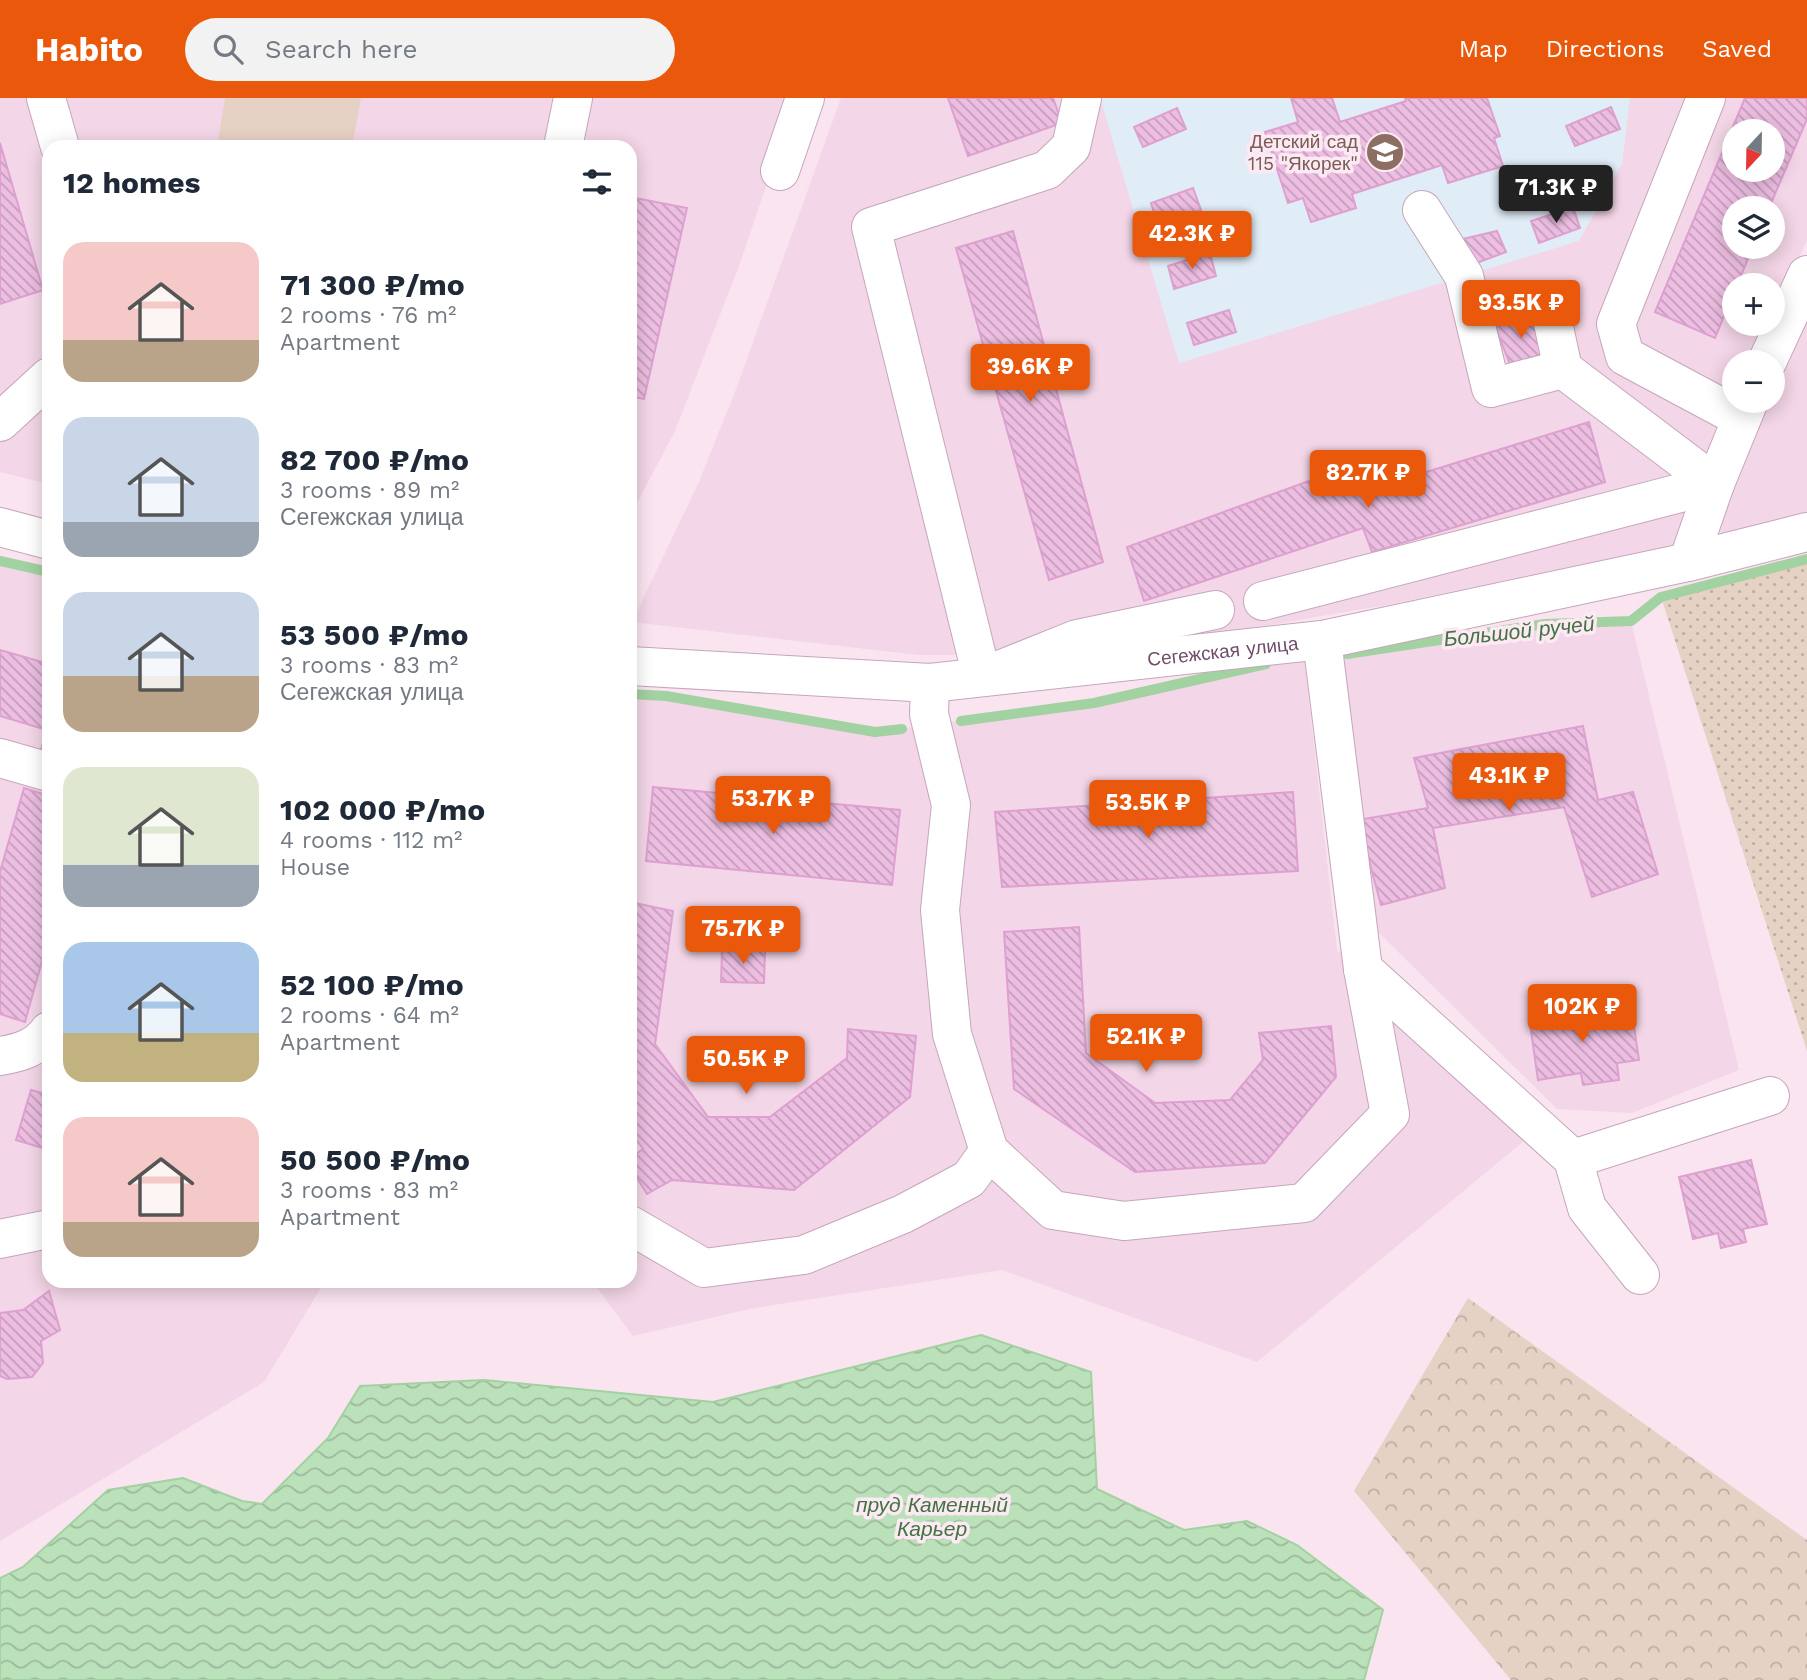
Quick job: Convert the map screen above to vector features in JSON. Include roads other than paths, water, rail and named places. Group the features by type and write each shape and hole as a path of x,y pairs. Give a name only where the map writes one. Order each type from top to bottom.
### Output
{"street":[{"path":"46,98 58,140"},
{"path":"564,140 573,98"},
{"path":"780,171 805,98"},
{"path":"1082,98 1071,147 1046,170 871,227 982,677 1077,639 1215,610"},
{"path":"1706,98 1616,324 1625,356 1722,399"},
{"path":"1422,210 1464,276 1491,388 1563,369"},
{"path":"1773,350 1807,275"},
{"path":"1550,309 1563,369 1715,484"},
{"path":"0,422 42,383"},
{"path":"1688,562 1743,413"},
{"path":"1264,601 1715,484"},
{"path":"0,527 42,538"},
{"name":"Сегежская улица","path":"637,666 930,683 1322,640 1688,562 1807,532"},
{"path":"930,683 929,714 951,805 940,910 952,1034 989,1151 1053,1210 1124,1221 1304,1203 1390,1114 1363,969 1322,640"},
{"path":"0,758 42,770"},
{"path":"1363,969 1573,1159 1587,1208 1640,1275"},
{"path":"0,1056 27,1050 42,1040"},
{"path":"1573,1159 1770,1096"},
{"path":"637,1229 704,1268 804,1255 903,1214 969,1179 989,1151"},
{"path":"0,1239 42,1231"}],"water":[{"name":"пруд Каменный Карьер","path":"981,1335 1091,1372 1097,1489 1184,1530 1247,1521 1297,1545 1383,1610 1364,1680 0,1680 0,1578 23,1567 108,1490 183,1478 242,1501 262,1504 328,1438 360,1386 484,1380 713,1402"}],"waterway":[{"name":"Большой ручей","path":"1347,654 1545,624 1631,621 1661,597 1807,559"},
{"path":"0,561 42,570"},
{"path":"961,721 1094,703 1266,664"},
{"path":"637,694 666,696 875,732 902,729"}],"place":[{"name":"Детский сад 115 \"Якорек\"","path":"1385,152"}]}
